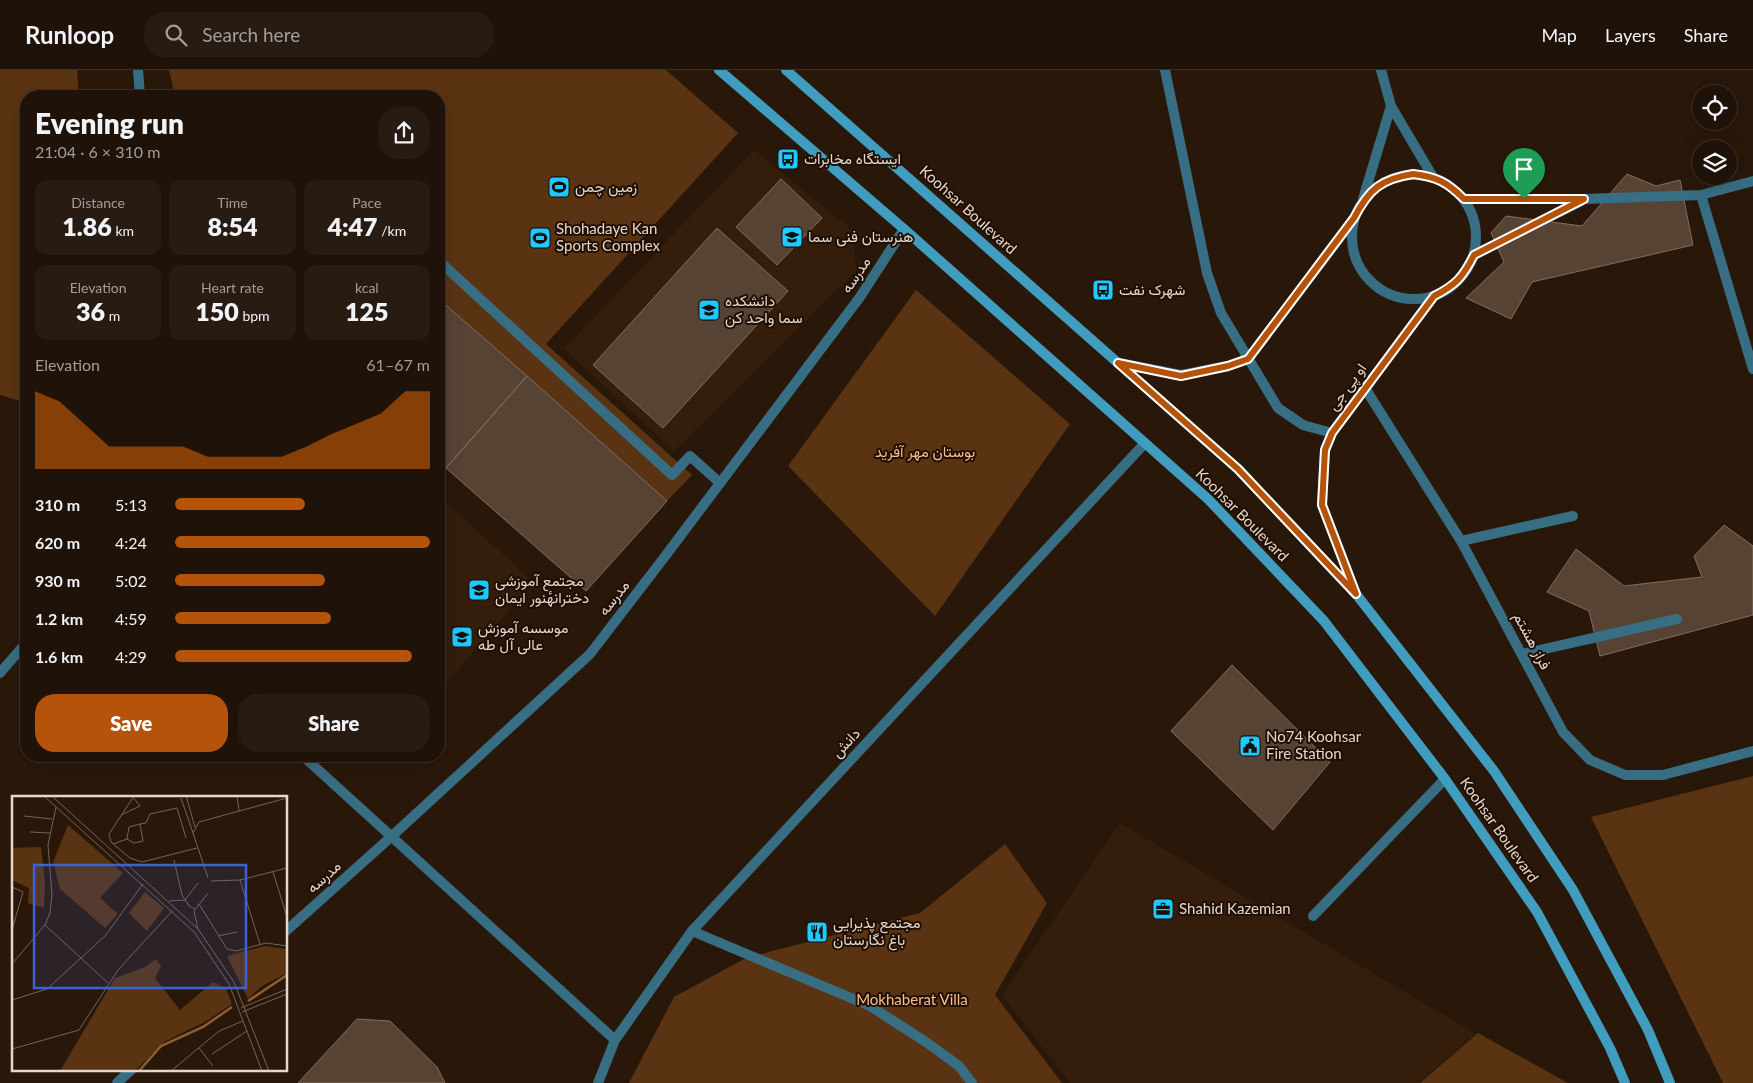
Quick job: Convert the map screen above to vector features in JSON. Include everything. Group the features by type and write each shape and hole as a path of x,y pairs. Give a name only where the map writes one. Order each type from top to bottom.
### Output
{"main road":[{"name":"Koohsar Boulevard","path":"719,70 904,229 1208,499 1324,621 1445,779 1537,912 1610,1048 1624,1083"},
{"name":"Koohsar Boulevard","path":"786,70 1238,469 1356,594 1494,771 1573,890 1648,1030 1670,1083"}],"street":[{"path":"138,70 140,90"},
{"path":"1164,70 1207,273 1221,313 1278,408 1303,425 1332,433"},
{"path":"1381,70 1391,106 1433,177"},
{"path":"1118,363 1181,376 1228,366 1248,359 1354,218 1363,201 1391,106"},
{"path":"1354,218 1351,238 1354,257 1364,274 1378,288 1396,296 1415,300 1434,296 1452,287 1466,273 1474,255 1477,236 1474,217 1464,199 1450,186 1433,177 1413,174 1394,177 1376,187 1363,201"},
{"path":"1464,199 1584,199 1701,194 1753,181"},
{"path":"1701,194 1753,369"},
{"path":"1474,255 1584,199"},
{"name":"مدرسه","path":"288,929 590,654 860,297 904,229"},
{"path":"445,266 672,474 690,456 720,483"},
{"name":"او پی جی","path":"1356,594 1322,505 1325,450 1332,433 1434,296"},
{"name":"فراز هشتم","path":"1365,388 1462,541 1563,732 1590,760 1625,775 1663,775 1753,752"},
{"name":"دانش","path":"598,1083 615,1040 692,931 1145,443"},
{"path":"1462,541 1573,516"},
{"path":"1522,654 1677,619"},
{"path":"0,673 20,650"},
{"path":"310,762 615,1040"},
{"path":"1313,916 1445,779"},
{"path":"692,931 870,1006 959,1066 972,1083"},
{"path":"116,1083 131,1070"}],"shaded area":[{"name":"دانشکده سما واحد کن","path":"754,150 853,231 856,271 674,451 564,349"},
{"name":"موسسه آموزش عالی آل طه","path":"445,501 533,582 445,685"},
{"name":"Shahid Kazemian","path":"1120,823 1476,1034 1418,1083 1070,1083 1002,995"}],"green space":[{"path":"0,70 77,70 79,90 20,90 20,401 0,395"},
{"name":"Shohadaye Kan Sports Complex","path":"169,70 666,70 738,133 546,344 692,475 586,591 445,467 445,90 174,90"},
{"name":"بوستان مهر آفرید","path":"916,290 1070,424 935,616 788,466"},
{"path":"1753,776 1753,1083 1723,1083 1591,817"},
{"name":"Mokhaberat Villa","path":"1005,844 1047,903 995,995 1062,1083 629,1083 674,997 746,958 920,913"},
{"path":"1478,1033 1568,1083 1420,1083"}],"building":[{"path":"1627,174 1656,186 1680,180 1693,245 1532,282 1511,319 1466,298 1504,262 1491,233 1506,216 1582,226"},
{"path":"781,179 822,218 777,265 736,227"},
{"path":"717,228 788,291 663,428 593,365"},
{"path":"445,304 527,376 445,467"},
{"path":"527,376 667,501 586,591 446,468"},
{"path":"1724,525 1753,546 1753,615 1600,656 1589,611 1547,592 1576,549 1624,586 1702,577 1694,556"},
{"name":"No74 Koohsar Fire Station","path":"1232,665 1330,762 1273,830 1171,731"},
{"path":"357,1019 390,1021 437,1067 445,1083 298,1083"}],"place":[{"name":"ایستگاه مخابرات","path":"788,159"},
{"name":"زمین چمن","path":"559,187"},
{"name":"هنرستان فنی سما","path":"792,237"},
{"name":"Shohadaye Kan Sports Complex","path":"540,238"},
{"name":"شهرک نفت","path":"1103,290"},
{"name":"دانشکده سما واحد کن","path":"709,310"},
{"name":"مجتمع آموزشی دخترانهٔنور ایمان","path":"479,590"},
{"name":"موسسه آموزش عالی آل طه","path":"462,637"},
{"name":"No74 Koohsar Fire Station","path":"1250,746"},
{"name":"Shahid Kazemian","path":"1163,909"},
{"name":"مجتمع پذیرایی باغ نگارستان","path":"817,932"}],"route":[{"path":"1413,174 1433,177 1450,186 1464,199 1524,199 1584,199 1474,255 1466,273 1452,287 1434,296 1332,433 1325,450 1322,505 1356,594 1238,469 1118,363 1181,376 1228,366 1248,359 1354,218 1363,201 1376,187 1394,177 1413,174"}]}
